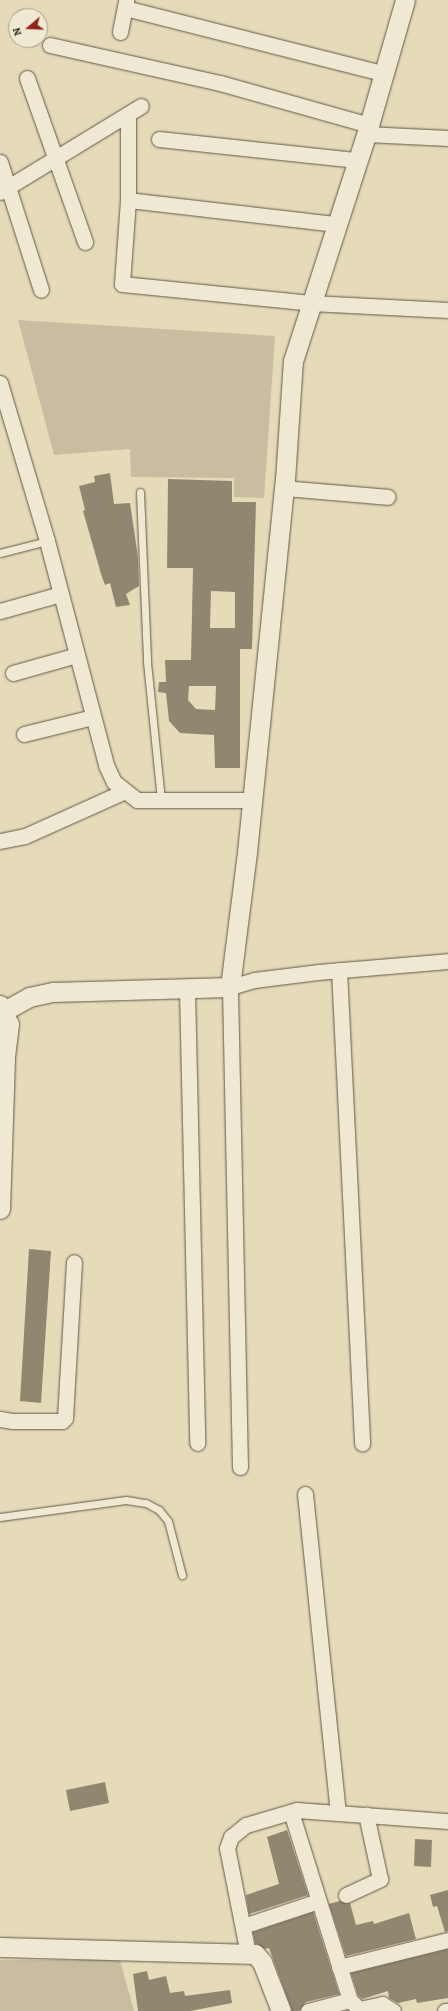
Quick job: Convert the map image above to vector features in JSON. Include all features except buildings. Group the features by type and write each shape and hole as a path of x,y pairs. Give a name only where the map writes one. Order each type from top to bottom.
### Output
{"street":[{"path":"240,1467 230,987 284,488 293,361 336,224 368,129 382,73 405,0"},
{"path":"120,32 125,4 382,73"},
{"path":"50,45 220,83 368,129 448,138"},
{"path":"27,78 57,157 85,242"},
{"path":"4,189 141,106"},
{"path":"128,114 128,200 122,284 311,303 448,310"},
{"path":"160,139 357,160"},
{"path":"0,162 4,189 41,290"},
{"path":"128,200 336,224"},
{"path":"0,383 61,594 106,765 114,782 123,792 136,800 251,800"},
{"path":"284,488 388,497"},
{"path":"0,611 61,594"},
{"path":"13,673 77,655"},
{"path":"24,734 93,716"},
{"path":"0,841 25,836 123,792"},
{"path":"0,1209 5,1059 9,1024 2,1008 29,997 53,992 230,987 254,980 339,970 448,961"},
{"path":"339,970 362,1443"},
{"path":"187,989 197,1443"},
{"path":"0,1419 19,1421 62,1421 65,1418 74,1262"},
{"path":"305,1494 338,1811"},
{"path":"248,1954 227,1848 231,1837 246,1825 292,1812 338,1811 448,1821"},
{"path":"292,1812 350,2000 359,2009 382,2004 393,2011"},
{"path":"346,1895 380,1880 366,1814"},
{"path":"243,1926 318,1900"},
{"path":"339,1967 448,1940"},
{"path":"0,1947 255,1954 262,1962 281,2011"},
{"path":"308,2011 350,2000"}],"lane":[{"path":"140,492 147,662 161,800"},
{"path":"0,553 46,542"},
{"path":"0,1517 126,1500 146,1503 159,1510 168,1521 182,1575"}],"shaded area":[{"path":"18,320 275,336 264,498 234,497 234,478 131,477 130,449 54,455"},
{"path":"0,1960 120,1960 134,2011 0,2011"}]}
